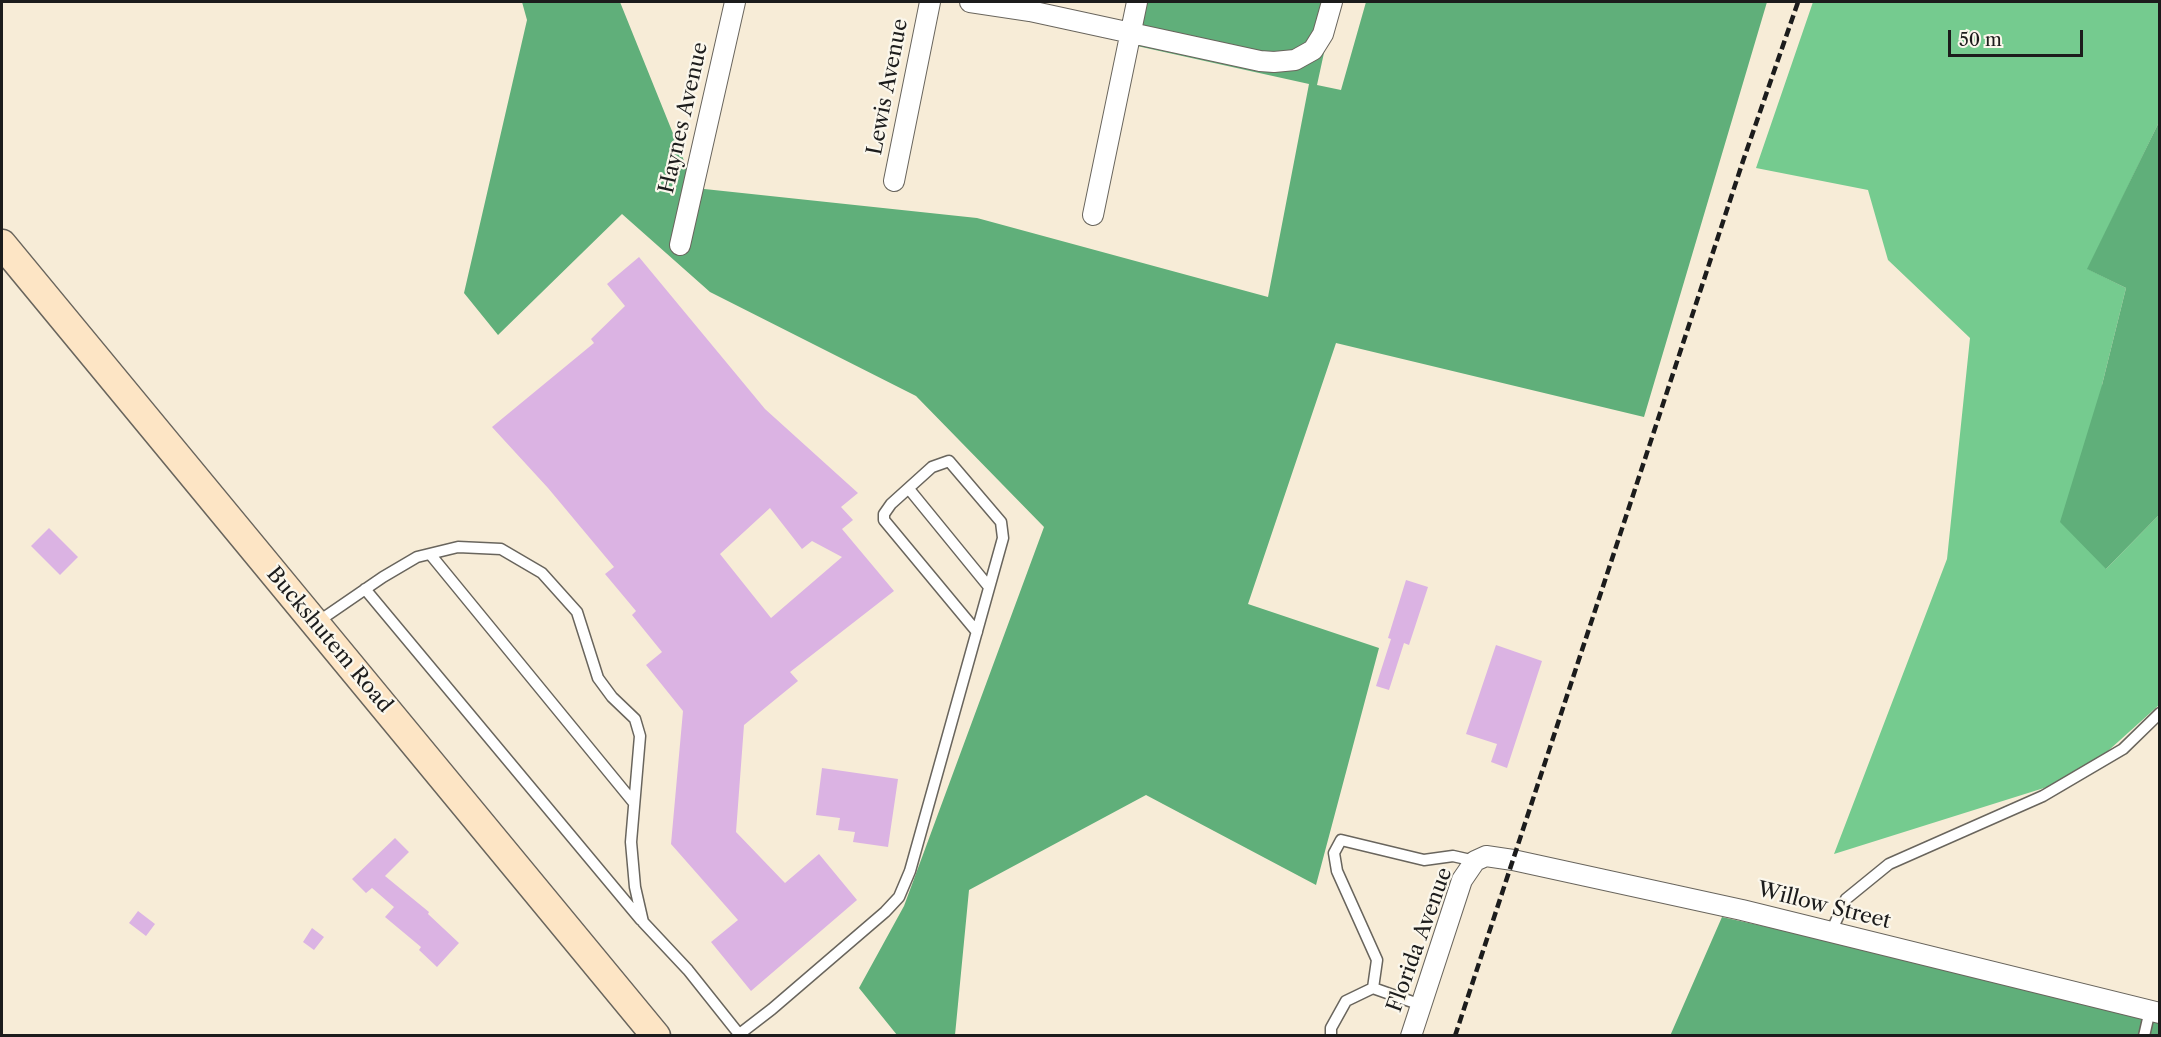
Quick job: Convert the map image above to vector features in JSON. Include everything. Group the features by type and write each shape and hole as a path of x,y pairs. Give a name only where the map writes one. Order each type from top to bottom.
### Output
{"main road":[{"name":"Buckshutem Road","path":"2,244 656,1035"}],"street":[{"name":"Haynes Avenue","path":"680,244 735,2"},
{"name":"Lewis Avenue","path":"894,181 930,2"},
{"path":"970,2 1030,11 1260,61 1285,62 1309,53 1319,41 1332,2"},
{"path":"1093,215 1137,2"},
{"name":"Willow Street","path":"1475,861 1486,856 1513,860 1742,910 2155,1012"},
{"name":"Florida Avenue","path":"1411,1035 1462,880 1475,861"}],"lane":[{"path":"365,589 643,922 688,970 738,1035 772,1009 885,912 899,897 910,871 977,632 989,587 1003,538 1001,522 949,461 932,467 891,504 884,514 884,520 977,632"},
{"path":"909,489 989,587"},
{"path":"315,623 417,557 458,547 501,549 542,573 577,612 598,678 612,697 635,719 640,736 631,842 643,922"},
{"path":"430,554 634,803"},
{"path":"1832,932 1846,899 1889,864 2043,796 2122,749 2160,713"},
{"path":"1373,988 1377,960 1337,871 1334,853 1341,840 1424,860 1453,856 1475,861"},
{"path":"1331,1035 1331,1028 1346,1001 1373,988 1421,1005"},
{"path":"2144,1035 2155,1012"}],"green space":[{"path":"522,2 620,2 695,188 977,218 1268,297 1309,84 1128,44 1137,2 1335,2 1317,85 1341,90 1366,2 1767,2 1644,417 1336,343 1248,604 1379,648 1316,885 1146,795 969,890 955,1035 897,1035 859,988 904,906 1044,527 916,396 710,292 622,214 498,335 464,293 527,20"},
{"path":"1813,2 2159,2 2159,122 2088,269 2126,288 2102,385 2106,569 2159,515 2159,705 2079,777 1834,854 1947,559 1970,338 1888,260 1868,190 1756,168"},
{"path":"2159,122 2159,515 2106,569 2060,522 2102,385 2126,288 2087,269"},
{"path":"1722,917 2160,1014 2159,1036 1670,1036"}],"building":[{"path":"639,257 765,409 858,493 841,507 853,520 842,529 894,591 790,672 798,681 744,725 736,832 785,883 819,854 857,900 751,991 711,942 738,920 671,844 683,711 646,665 662,652 632,615 636,611 605,574 614,567 548,488 492,427 594,343 591,339 625,306 607,284","holes":["770,508 802,549 812,541 842,557 771,618 720,554"]},
{"path":"49,528 78,557 60,575 31,546"},
{"path":"1406,580 1428,587 1409,645 1404,643 1389,690 1376,686"},
{"path":"1496,645 1542,661 1507,768 1491,762 1497,744 1466,734"},
{"path":"822,768 898,779 888,847 853,842 855,832 838,830 840,818 816,815"},
{"path":"395,838 409,852 385,876 429,912 428,914 459,943 437,967 419,950 421,947 385,917 394,907 372,888 366,893 352,879"},
{"path":"138,911 155,924 146,936 129,923"},
{"path":"312,928 324,937 314,950 303,942"}],"railway":[{"path":"1455,1036 1743,161 1798,2"}]}
